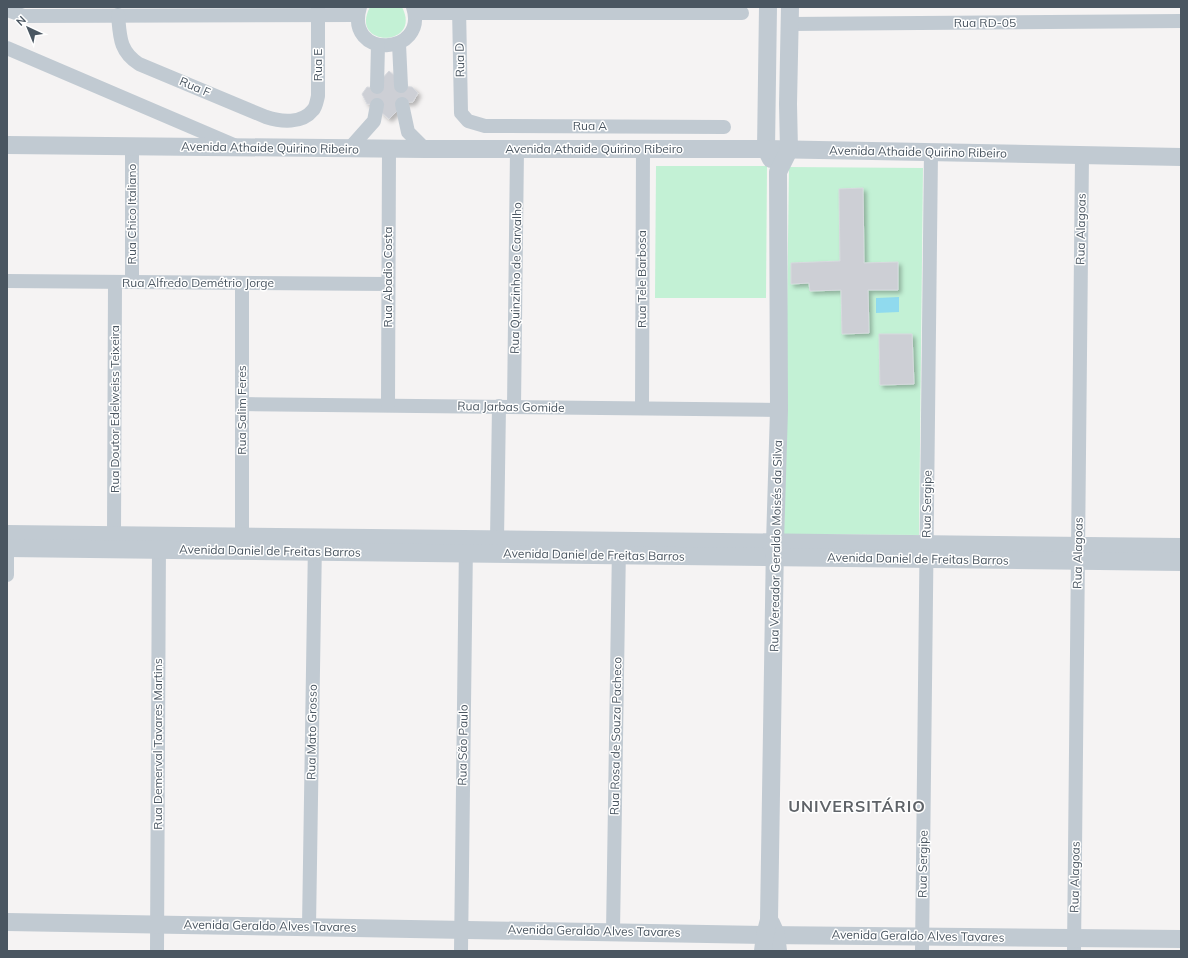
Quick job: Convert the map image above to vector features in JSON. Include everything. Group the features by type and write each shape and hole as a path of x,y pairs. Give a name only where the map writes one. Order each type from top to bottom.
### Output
{"street":[{"path":"766,149 768,7"},
{"path":"7,10 24,16 358,11 358,24 362,34 369,41 378,45 392,46 399,44 412,31 415,23 414,10 742,13"},
{"name":"Rua D","path":"459,10 461,113"},
{"name":"Rua E","path":"305,118 314,109 318,96 318,11"},
{"name":"Rua F","path":"118,15 123,49 130,58 139,64 266,117 288,121 305,118"},
{"path":"789,16 789,150"},
{"name":"Rua RD-05","path":"789,16 1181,21"},
{"path":"399,44 401,86"},
{"path":"377,87 378,45"},
{"path":"7,48 240,147"},
{"path":"402,104 408,132 425,149"},
{"path":"350,148 374,121 377,105"},
{"name":"Rua A","path":"461,113 468,121 485,126 724,127"},
{"path":"767,120 788,119"},
{"name":"Avenida Athaide Quirino Ribeiro","path":"7,145 389,149 766,149 1181,157"},
{"name":"Rua Chico Italiano","path":"132,146 132,282"},
{"name":"Rua Abadio Costa","path":"388,405 389,149"},
{"name":"Rua Quinzinho de Carvalho","path":"514,407 517,149"},
{"name":"Rua Tele Barbosa","path":"642,408 643,149"},
{"name":"Rua Vereador Geraldo Moisés da Silva","path":"766,149 778,172"},
{"name":"Rua Vereador Geraldo Moisés da Silva","path":"770,938 775,550 779,410 778,172 789,150"},
{"name":"Rua Sergipe","path":"922,944 931,152"},
{"name":"Rua Alagoas","path":"1074,944 1082,155"},
{"name":"Rua Alfredo Demétrio Jorge","path":"7,281 388,284"},
{"name":"Rua Doutor Edelweiss Teixeira","path":"114,536 115,282"},
{"name":"Rua Salim Feres","path":"242,283 242,537"},
{"name":"Rua Jarbas Gomide","path":"242,404 779,410"},
{"path":"497,540 499,406"},
{"path":"7,534 7,575"},
{"name":"Avenida Daniel de Freitas Barros","path":"7,534 114,536 159,543 927,552 1078,553 1181,547"},
{"name":"Avenida Daniel de Freitas Barros","path":"7,548 159,543 242,537 315,545"},
{"name":"Avenida Daniel de Freitas Barros","path":"466,546 497,540 619,548"},
{"name":"Rua Demerval Tavares Martins","path":"157,951 159,543"},
{"name":"Rua Mato Grosso","path":"309,927 315,545"},
{"name":"Rua São Paulo","path":"461,951 466,546"},
{"name":"Rua Rosa de Souza Pacheco","path":"613,932 619,548"},
{"name":"Avenida Daniel de Freitas Barros","path":"1078,553 1181,562"},
{"name":"Avenida Geraldo Alves Tavares","path":"7,922 613,932 922,944 1074,944 1181,939"}],"green space":[{"path":"370,7 402,7 406,20 403,30 395,36 386,38 376,36 369,30 366,20"},
{"path":"656,166 767,166 766,298 655,298"},
{"path":"789,167 923,168 919,535 784,534"}],"water":[{"path":"899,297 899,312 876,313 876,298"}],"building":[{"path":"389,71 400,80 400,86 412,87 418,93 413,102 396,103 397,111 389,119 381,112 381,105 367,104 362,94 367,87 378,88 379,82"},
{"path":"863,188 864,263 898,262 898,290 868,290 869,333 842,334 841,290 810,291 809,283 791,284 791,263 840,261 839,189"},
{"path":"879,334 912,334 914,384 880,385"}],"district":[{"name":"UNIVERSITÁRIO","path":"857,806"}]}
